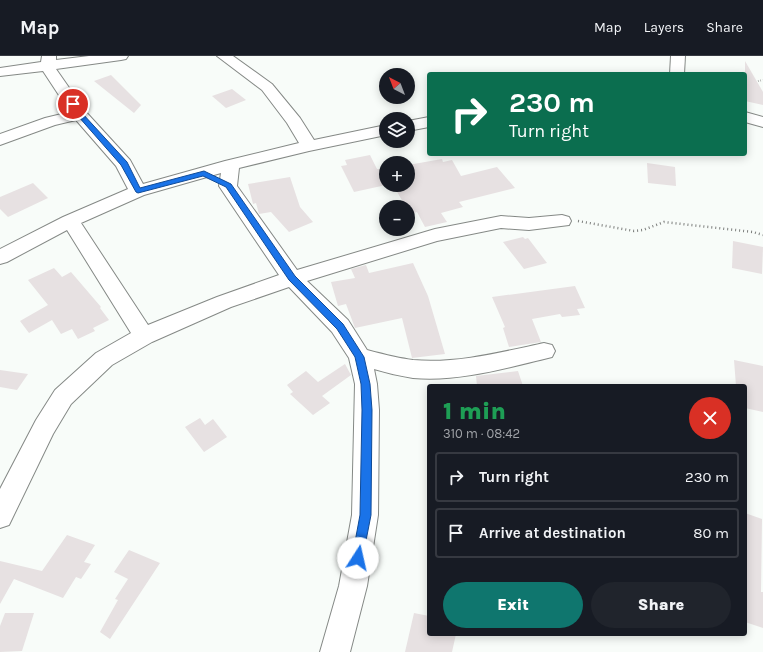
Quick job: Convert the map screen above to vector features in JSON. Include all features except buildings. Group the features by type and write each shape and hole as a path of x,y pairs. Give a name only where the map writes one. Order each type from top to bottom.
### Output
{"street":[{"path":"0,72 48,61 122,56"},
{"path":"224,56 267,87 294,121 309,146"},
{"path":"677,72 678,56"},
{"path":"48,61 80,115 124,164 138,191"},
{"path":"0,140 51,121 80,115"},
{"path":"747,118 763,122"},
{"path":"415,125 427,122"},
{"path":"0,256 70,221 138,191 204,173 230,175 309,146 379,131"},
{"path":"230,175 292,278 340,326 360,357 366,384 365,515 353,586 335,652"},
{"path":"70,221 144,336"},
{"path":"0,516 44,427 63,397 104,359 144,336 224,302 292,278 435,234 501,222 529,224 562,221"},
{"path":"360,357 413,369 456,368 502,361 544,351"}],"path":[{"path":"758,81 763,80"},
{"path":"562,221 586,222 634,232 664,222 681,223 754,232 763,235"}],"route":[{"path":"73,104 80,115 124,164 138,191 177,182 204,173 228,186 292,278 340,326 360,357 366,384 367,410 365,515 358,558"}]}
